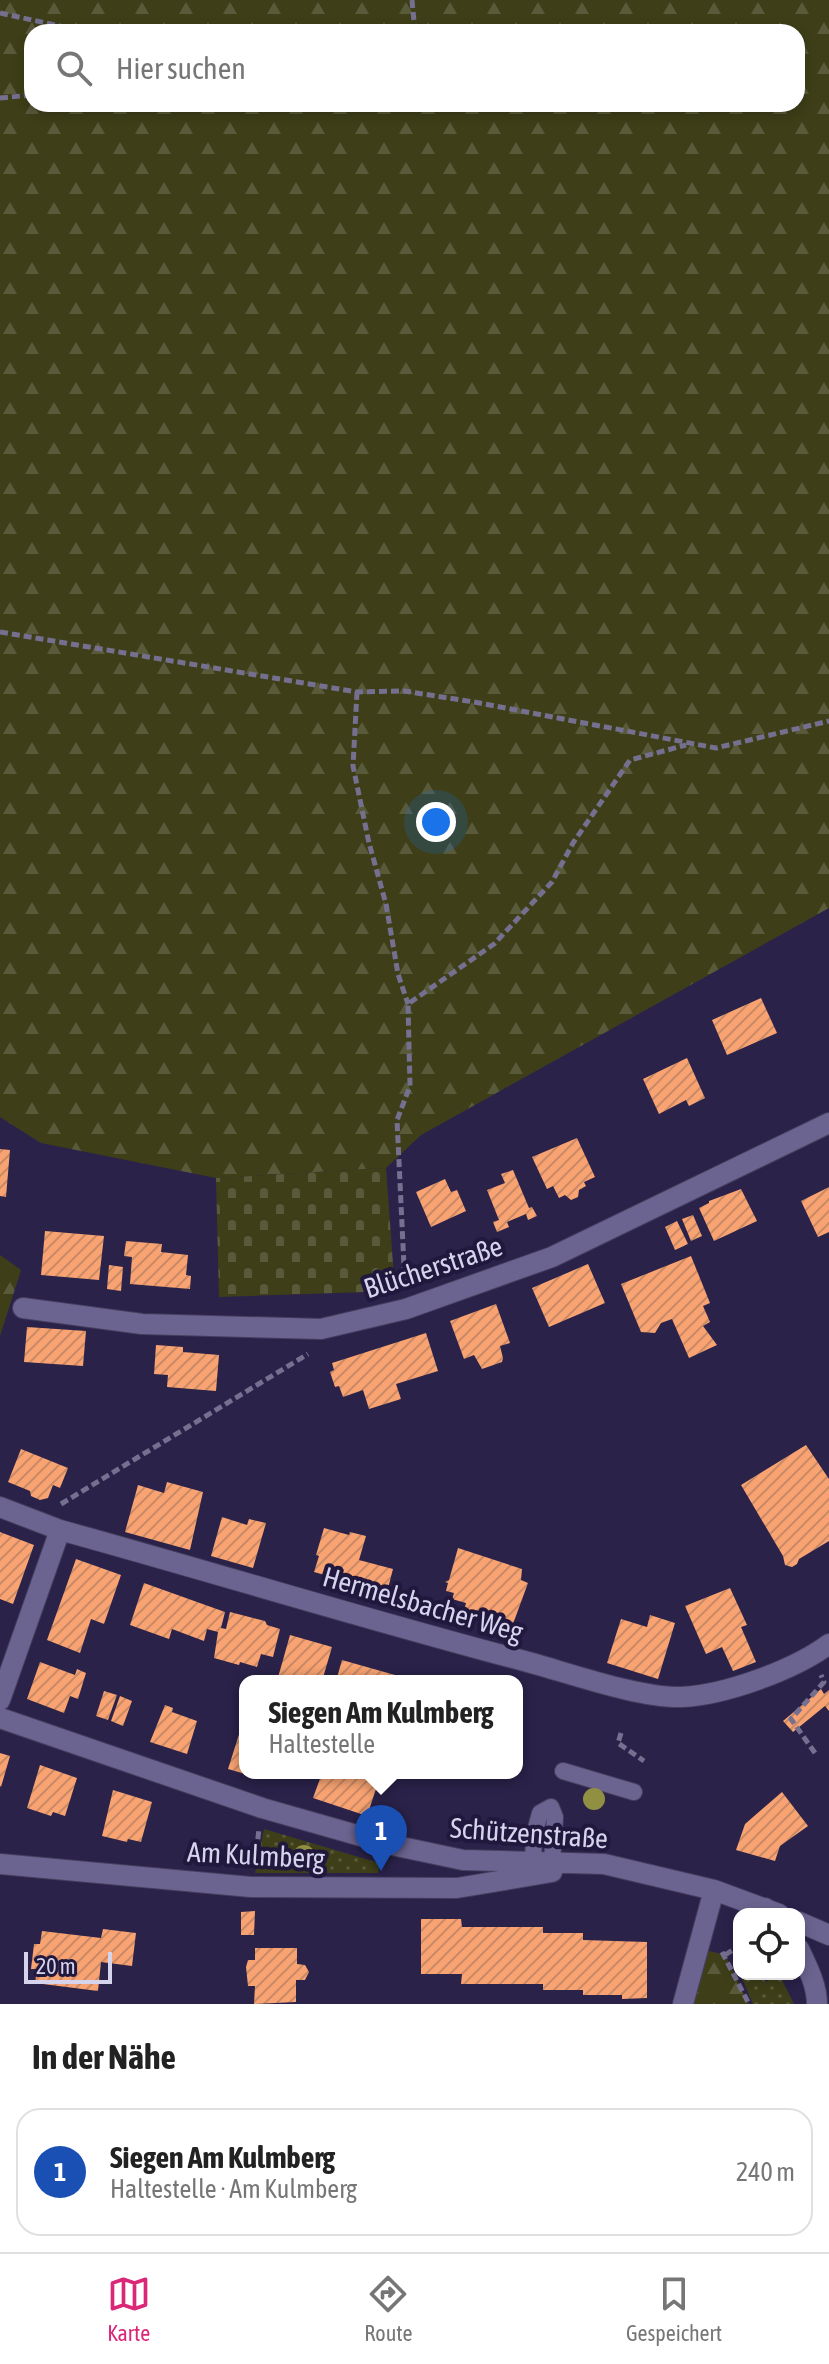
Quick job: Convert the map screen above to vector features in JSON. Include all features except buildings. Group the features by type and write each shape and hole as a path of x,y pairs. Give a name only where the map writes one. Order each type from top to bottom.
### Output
{"street":[{"name":"Blücherstraße","path":"23,1308 142,1324 321,1329 406,1309 552,1257 829,1123"},
{"name":"Hermelsbacher Weg","path":"0,1507 55,1528 646,1693 679,1698 712,1694 742,1685 822,1650"},
{"path":"0,1700 55,1528"},
{"name":"Schützenstraße","path":"0,1718 262,1808 392,1845 463,1860 604,1864 714,1890 761,1908"},
{"name":"Am Kulmberg","path":"0,1864 251,1887 457,1888 604,1864"},
{"path":"683,2004 714,1890"},
{"path":"805,1925 829,1935"},
{"path":"805,1962 817,1995 817,2004"}],"lane":[{"path":"563,1771 634,1792"}],"path":[{"path":"412,0 414,24"},
{"path":"0,13 50,24"},
{"path":"0,98 24,96"},
{"path":"0,632 357,692 404,691 474,702 716,748 829,721"},
{"path":"357,692 353,766 386,904 398,974 408,1004 410,1086 397,1120 404,1280"},
{"path":"408,1004 494,944 552,882 573,843 630,760 687,744"},
{"path":"55,1528 59,1506 313,1351 321,1329"},
{"path":"815,1753 791,1719 824,1682 822,1650"},
{"path":"621,1733 618,1743 644,1761"},
{"path":"251,1887 262,1808"},
{"path":"703,1930 725,1955 749,2004"},
{"path":"725,1955 733,1950"}],"green space":[{"path":"0,0 829,0 829,908 421,1135 386,1168 216,1178 41,1143 0,1117"},
{"path":"386,1168 395,1291 219,1297 216,1178"},
{"path":"0,1255 21,1270 0,1336"},
{"path":"264,1829 379,1863 378,1873 255,1873"},
{"path":"698,1948 725,1955 733,1971 733,1980 737,1980 749,2004 683,2004"},
{"path":"743,1980 782,1980 794,2004 753,2004"}],"place":[{"name":"Siegen Am Kulmberg","path":"381,1871"}]}
